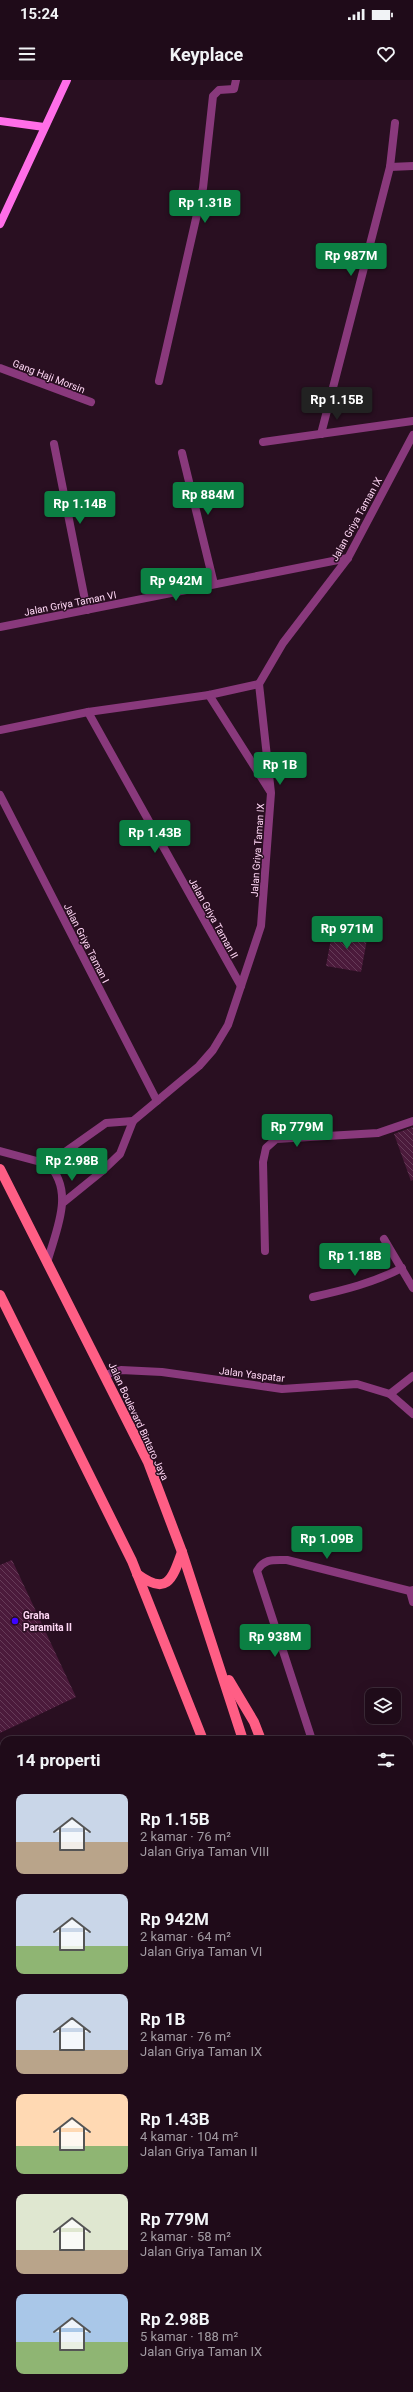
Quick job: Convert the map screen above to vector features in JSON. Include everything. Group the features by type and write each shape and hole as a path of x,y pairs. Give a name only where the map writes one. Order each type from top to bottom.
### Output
{"main road":[{"path":"0,224 67,80"},
{"path":"0,121 44,127"},
{"name":"Jalan Boulevard Bintaro Jaya","path":"0,1169 148,1462 182,1552 221,1666 242,1736"},
{"path":"0,1295 137,1574 201,1736"},
{"path":"137,1574 151,1584 163,1584 171,1579 182,1552"},
{"path":"221,1666 254,1722 259,1736"}],"street":[{"path":"159,381 203,188 213,96 219,90 236,88 236,80"},
{"path":"321,434 390,167 395,123"},
{"path":"390,167 413,166"},
{"name":"Gang Haji Morsin","path":"0,368 91,402"},
{"path":"263,442 413,421"},
{"name":"Jalan Griya Taman IX","path":"64,1202 101,1172 120,1154 133,1121 199,1066 213,1050 228,1024 261,926 271,793 259,684 283,643 348,558 413,435"},
{"path":"54,444 87,610"},
{"path":"182,453 214,584"},
{"name":"Jalan Griya Taman VI","path":"0,627 348,558"},
{"path":"0,730 88,712 209,695 259,684"},
{"path":"209,695 271,793"},
{"name":"Jalan Griya Taman II","path":"88,712 241,986"},
{"name":"Jalan Griya Taman I","path":"0,795 157,1101"},
{"path":"48,1164 106,1123 133,1121"},
{"path":"265,1251 263,1162 266,1148 276,1139 378,1133 413,1121"},
{"path":"0,1151 48,1164 62,1189 64,1202 47,1263"},
{"path":"384,1239 413,1288"},
{"path":"313,1297 361,1285 382,1278 402,1268"},
{"name":"Jalan Yaspatar","path":"105,1375 121,1370 162,1372 282,1389 357,1384 390,1394"},
{"path":"413,1376 390,1394 413,1414"},
{"path":"311,1736 257,1571 260,1564 267,1560 287,1560 411,1591 413,1602"}],"building":[{"path":"333,928 368,934 361,972 326,966"},
{"path":"413,1127 413,1180 411,1181 394,1134"},
{"path":"12,1560 76,1697 0,1733 0,1565"}],"place":[{"name":"Graha Paramita II","path":"15,1621"}]}
